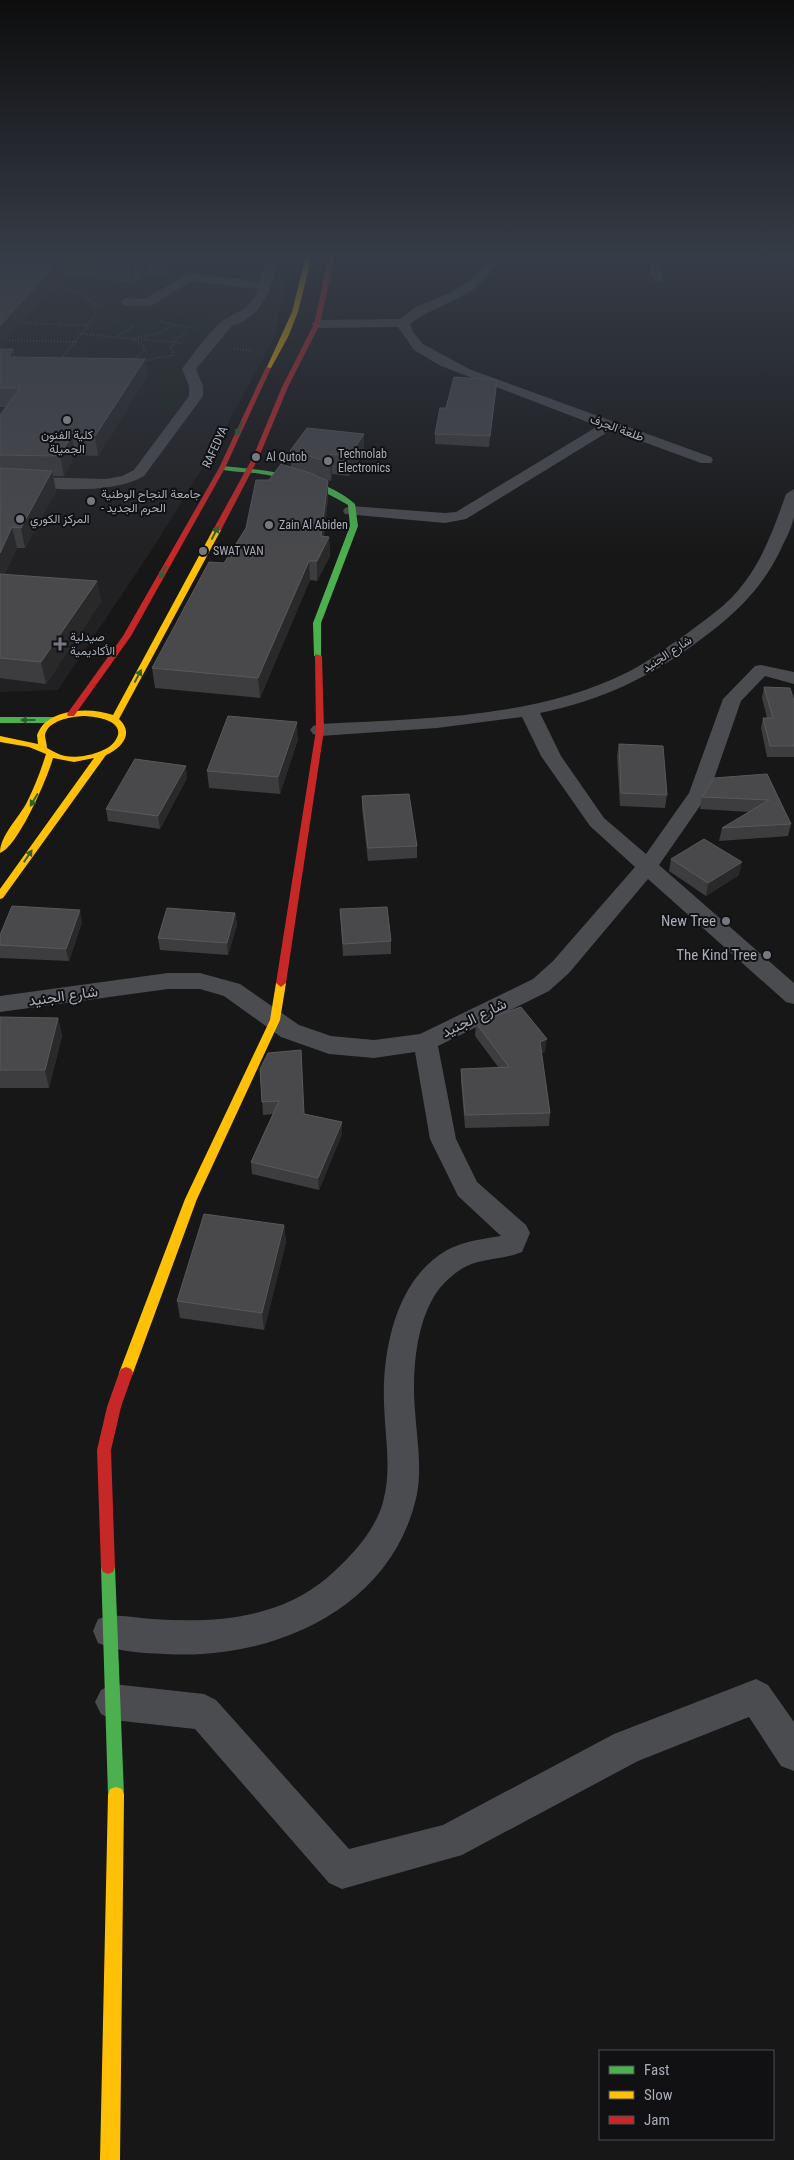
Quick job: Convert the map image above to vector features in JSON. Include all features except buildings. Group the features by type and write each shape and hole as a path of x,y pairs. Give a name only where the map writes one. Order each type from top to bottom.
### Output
{"main road":[{"name":"RAFEDYA","path":"71,714 128,636 222,468 257,388 275,356"},
{"path":"115,719 249,470 285,387 301,356"},
{"path":"110,2160 116,1807 104,1458 109,1423 191,1199 275,1020 320,730 317,623 354,526 351,504 335,491 302,480 249,470 222,468"},
{"path":"0,850 18,827 40,791 47,751 39,741 40,733 55,720 71,714 93,713 115,719 122,733 120,740 102,754 0,896"},
{"path":"0,720 55,720"},
{"path":"0,739 75,759 102,754"}],"street":[{"path":"0,481 106,484 120,483 134,477 145,466 196,396 196,386 189,368 200,356"},
{"name":"طلعة الجرف","path":"432,356 464,372 706,460"},
{"path":"352,511 445,518 460,516 609,425"},
{"name":"شارع الجنيد","path":"320,730 430,722 528,709 576,699 628,679 677,649 729,610 755,579 780,536 794,494"},
{"name":"شارع الجنيد","path":"0,1004 168,982 200,981 232,990 275,1020 309,1039 351,1048 381,1048 425,1042 541,985 561,967 647,868 699,793 732,698 761,670 794,678"},
{"path":"528,709 551,756 597,822 794,996"},
{"path":"110,1631 178,1640 210,1639 269,1628 319,1605 340,1589 370,1557 392,1521 400,1502 403,1479 399,1387 408,1332 418,1297 427,1284 448,1264 471,1252 512,1244 516,1233 467,1189 443,1139 425,1042"},
{"path":"113,1702 204,1712 342,1870 449,1842 627,1747 756,1697 794,1753"}],"path":[{"path":"56,364 63,356"},
{"path":"139,356 132,361 154,360 171,356"}],"shaded area":[{"name":"جامعة النجاح الوطنية - الحرم الجديد","path":"0,356 264,356 213,451 151,551 58,690 0,692"},
{"path":"84,356 189,356 179,367 181,400 168,407 151,408 163,387 162,378 155,374 131,370 68,371"}],"traffic: fast":[{"path":"222,468 289,477 321,488 351,504 354,526 317,623 318,656"},
{"path":"0,720 55,720"},
{"path":"108,1567 116,1795"}],"traffic: slow":[{"path":"268,368 275,356"},
{"path":"115,719 217,530"},
{"path":"0,739 31,745 62,758 74,759 105,752 120,741 122,733 119,724 105,715 94,713 72,714 47,725 41,735 43,748"},
{"path":"0,850 30,805 42,780 50,754"},
{"path":"0,896 102,754"},
{"path":"126,1373 191,1199 275,1020 281,983"},
{"path":"110,2160 116,1795"}],"traffic: jam":[{"path":"217,530 256,457 285,387 301,356"},
{"path":"71,714 127,636 222,468 268,368"},
{"path":"281,983 320,730 318,656"},
{"path":"108,1567 104,1450 114,1407 126,1373"}],"place":[{"name":"كلية الفنون الجميلة","path":"67,420"},
{"name":"Al Qutob","path":"256,457"},
{"name":"Technolab Electronics","path":"328,461"},
{"name":"جامعة النجاح الوطنية - الحرم الجديد","path":"91,501"},
{"name":"المركز الكوري","path":"20,519"},
{"name":"Zain Al Abiden","path":"269,525"},
{"name":"SWAT VAN","path":"203,551"},
{"name":"صيدلية الأكاديمية","path":"60,644"},
{"name":"New Tree","path":"726,921"},
{"name":"The Kind Tree","path":"767,955"}]}
